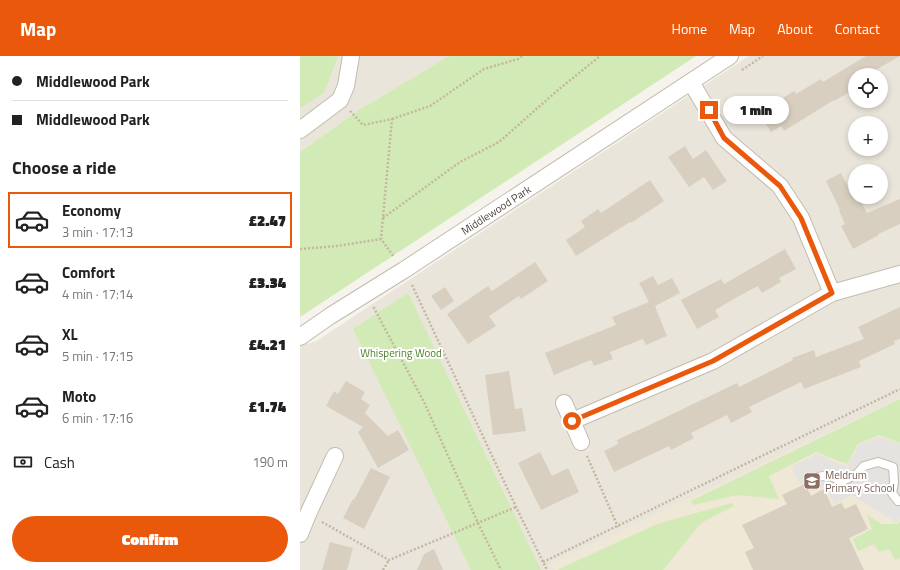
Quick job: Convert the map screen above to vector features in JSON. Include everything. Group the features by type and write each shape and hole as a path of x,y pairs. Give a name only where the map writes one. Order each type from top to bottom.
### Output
{"street":[{"path":"300,130 340,100 346,86 351,56"},
{"name":"Middlewood Park","path":"300,337 730,56"},
{"path":"692,82 724,138 780,186 801,218 832,293"},
{"path":"572,421 713,361 832,293 900,274"},
{"path":"564,403 581,442"},
{"path":"300,534 335,456"}],"lane":[{"path":"814,478 827,475 843,481 857,474 864,466 878,462 893,467 894,482 892,493 898,501 900,501"}],"path":[{"path":"340,100 363,126 392,119 430,106 484,69 518,59 522,56"},
{"path":"383,218 460,162 500,142 558,90 600,56"},
{"path":"392,119 381,239 404,270 547,570"},
{"path":"300,249 337,246 381,239"},
{"path":"380,304 374,308 424,402 478,523 501,570"},
{"path":"544,562 900,389"},
{"path":"581,442 618,527"},
{"path":"383,570 389,560 516,507"},
{"path":"308,514 389,560"}],"shaded area":[{"path":"300,56 449,56 359,110 300,152"},
{"path":"749,56 900,56 900,570 300,570 300,345 315,342"},
{"name":"Meldrum Primary School","path":"900,398 900,570 552,570 549,565"},
{"path":"879,437 900,444 900,518 897,523 852,495 835,504 825,486 814,491 808,481 800,484 792,466 817,454 847,467 859,445"}],"green space":[{"path":"300,56 338,56 324,93 300,108"},
{"path":"449,56 696,56 300,317 300,152 359,110"},
{"name":"Whispering Wood","path":"408,293 541,570 471,570 353,329"},
{"path":"900,399 900,443 879,435 858,444 847,464 816,452 769,476 779,499 737,495 693,505 691,501"},
{"path":"732,503 734,506 701,523 663,570 557,570 657,524"},
{"path":"867,515 882,524 898,524 900,521 900,558 895,560 889,549 879,552 874,544 858,551 853,539 872,529"}],"building":[{"path":"866,56 900,56 879,68 848,68 848,93 784,131 781,126 771,132 761,116 781,103 780,100 794,91 796,94 821,79 823,82"},
{"path":"685,146 693,159 706,150 727,181 713,190 704,177 689,187 668,157"},
{"path":"841,173 848,187 848,204 862,204 867,213 900,199 900,224 878,234 879,235 853,249 841,226 845,224 826,181"},
{"path":"650,180 664,201 576,256 566,240 585,227 581,221 598,209 601,213"},
{"path":"785,249 796,269 779,278 781,282 762,293 758,286 715,310 719,317 697,329 681,300 721,279 724,284"},
{"path":"535,262 548,281 521,299 519,296 489,316 496,326 468,344 447,314 488,286 492,291"},
{"path":"653,276 658,285 672,278 680,293 655,306 667,336 646,345 643,339 610,352 613,359 594,366 591,360 554,375 545,353 616,325 612,317 649,302 639,283"},
{"path":"445,287 454,301 441,310 431,296"},
{"path":"900,307 900,339 894,341 895,344 859,361 861,367 804,389 801,382 749,407 752,412 731,423 727,415 691,433 694,438 671,450 669,446 614,472 604,451 618,444 617,440 737,383 739,387 793,360 792,358 814,350 816,357 864,339 858,327"},
{"path":"509,371 515,409 522,408 526,431 493,435 485,375"},
{"path":"346,381 365,392 361,399 370,405 365,413 388,436 398,430 409,450 378,468 358,432 363,427 326,406 334,391 338,394"},
{"path":"540,452 552,476 568,468 579,492 541,510 518,463"},
{"path":"371,468 390,477 364,529 343,518"},
{"path":"805,484 811,496 824,489 832,507 841,503 845,509 856,504 868,529 849,538 864,570 753,570 745,552 754,548 742,525 787,504 782,495"},
{"path":"330,542 353,548 347,570 322,570"},
{"path":"434,549 443,570 417,570 424,554"}],"place":[{"name":"Meldrum Primary School","path":"812,481"}],"route":[{"path":"572,421 713,361 832,293 801,218 780,186 724,138 709,110"}]}
